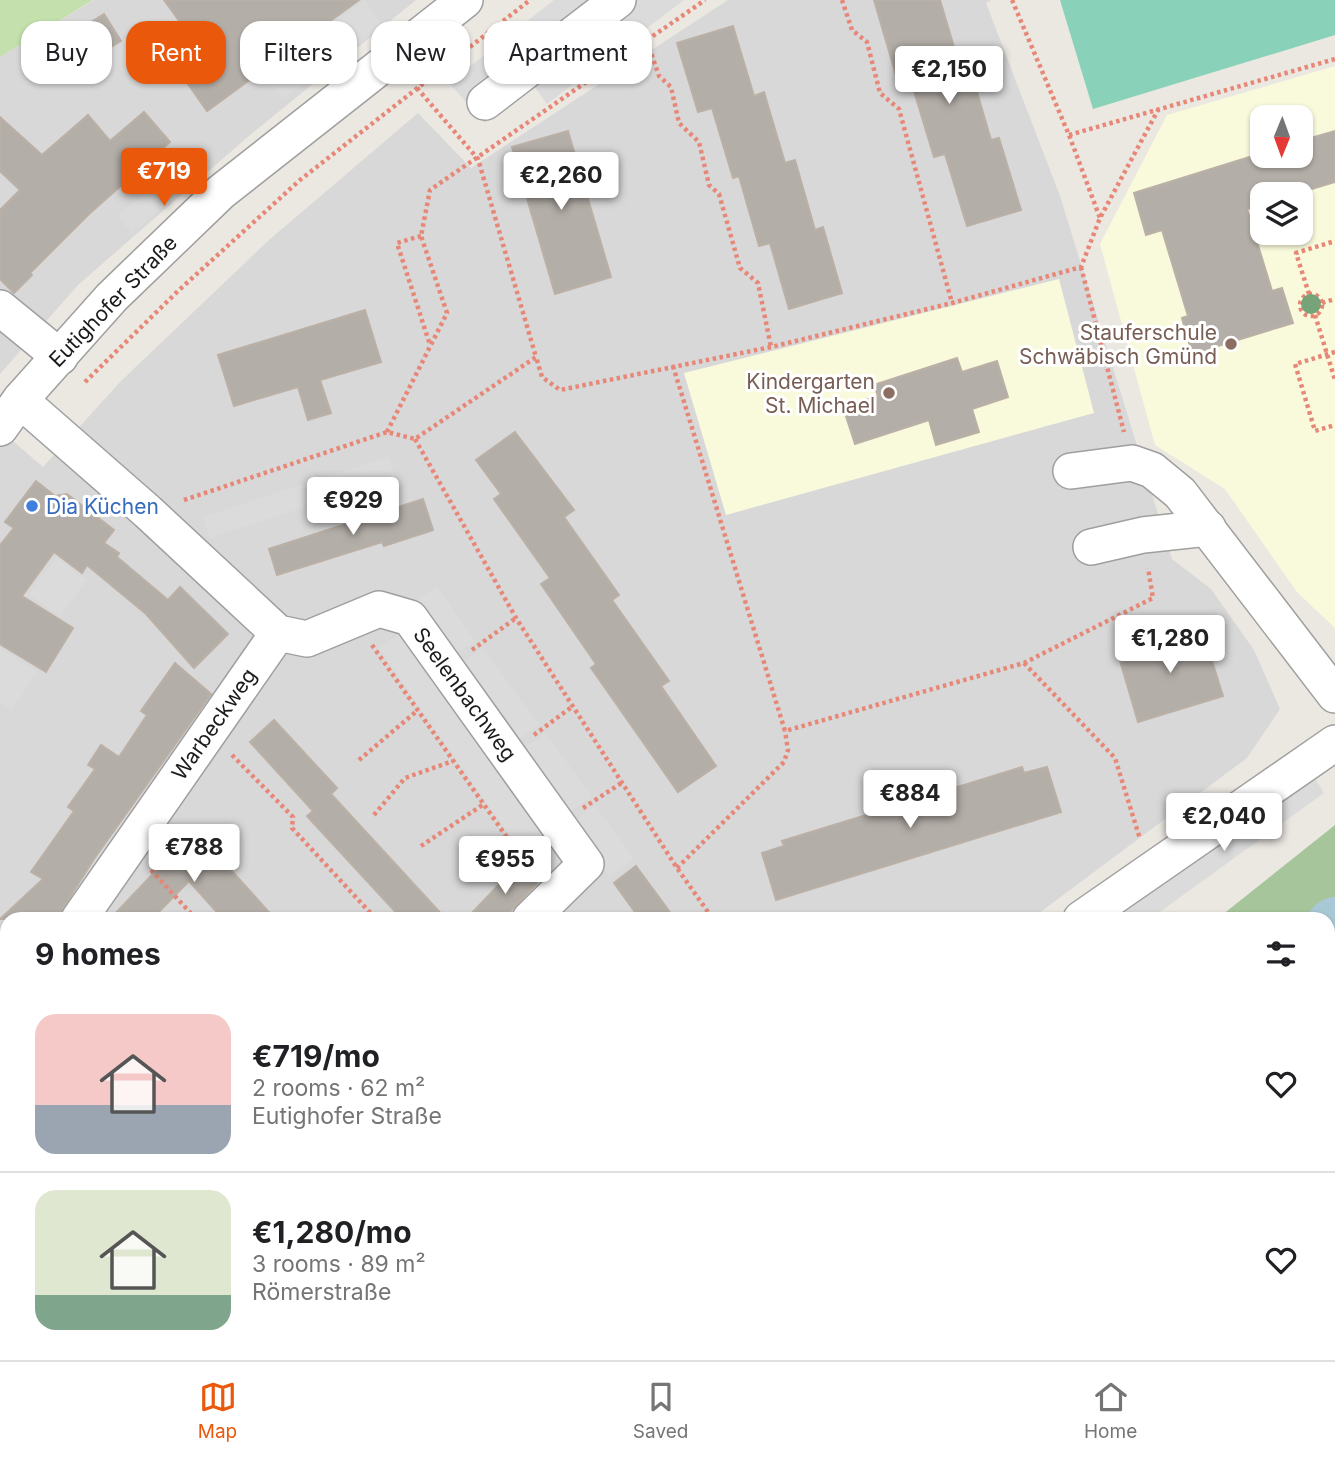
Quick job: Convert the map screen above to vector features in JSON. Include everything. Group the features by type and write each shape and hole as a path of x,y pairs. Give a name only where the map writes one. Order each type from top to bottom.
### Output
{"street":[{"name":"Eutighofer Straße","path":"10,414 112,297 221,192 465,0"},
{"path":"485,102 618,0"},
{"path":"0,308 60,356"},
{"path":"10,414 148,512 278,634"},
{"path":"1071,471 1132,463 1152,470 1180,493 1335,695"},
{"path":"1091,547 1143,535 1208,528"},
{"name":"Seelenbachweg","path":"278,634 307,639 379,609 411,618 586,864 540,909"},
{"name":"Warbeckweg","path":"84,912 278,634"},
{"path":"1091,912 1335,743"}],"path":[{"path":"82,384 178,291 300,180 530,0"},
{"path":"652,37 705,0"},
{"path":"842,0 852,30 867,42 880,93 899,109 952,303"},
{"path":"1012,0 1069,135 1100,218"},
{"path":"652,56 659,76 671,87 679,123 699,142 709,185 719,194 740,268 758,283 771,347"},
{"path":"1069,135 1335,59"},
{"path":"387,432 447,313 421,236 430,190 585,84"},
{"path":"417,89 478,159 542,377 560,390 771,347 952,303 1081,267"},
{"path":"1132,463 1081,267 1100,218 1158,110"},
{"path":"421,236 397,243 430,346"},
{"path":"1309,294 1296,253 1335,241"},
{"path":"1309,294 1316,295 1322,303 1321,310 1315,315 1308,315 1301,308 1303,298 1309,294"},
{"path":"1322,303 1335,299"},
{"path":"1315,315 1335,380"},
{"path":"1335,352 1295,364 1315,431 1335,425"},
{"path":"415,439 536,357"},
{"path":"673,366 785,731 788,750 785,762 677,868"},
{"path":"148,512 387,432 415,439 516,618 708,912"},
{"path":"785,731 1024,663 1153,598 1143,535"},
{"path":"446,669 516,618"},
{"path":"355,621 484,804 540,909"},
{"path":"1024,663 1115,758 1150,871"},
{"path":"509,755 573,706"},
{"path":"359,760 418,710"},
{"path":"209,733 293,817 292,828 370,912"},
{"path":"374,815 405,778 453,761"},
{"path":"558,825 623,782"},
{"path":"421,846 484,804"},
{"path":"129,847 189,912"}],"shaded area":[{"path":"94,0 416,0 390,21 371,21 371,37 357,48 357,21 240,21 240,84 313,84 78,285 0,374 0,57 21,44 21,84 112,84 112,21 59,21"},
{"path":"365,0 380,21 371,21 371,35 357,45 357,21 336,21"},
{"path":"554,0 684,0 652,24 652,21 527,21"},
{"path":"728,0 991,0 986,3 1060,196 1172,559 1211,589 1254,650 1280,709 1247,758 1040,912 0,912 0,430 43,467 121,381 269,240 418,113 471,168 600,84 652,84 652,50"},
{"path":"484,55 484,84 573,84 547,104 534,86 485,123 450,84 470,84 470,66"},
{"name":"Stauferschule Schwäbisch Gmünd","path":"1335,66 1335,628 1297,592 1225,489 1155,445 1100,244 1167,115"},
{"path":"272,84 304,84 283,99"},
{"path":"183,163 197,180 132,233 117,216"},
{"name":"Kindergarten St. Michael","path":"1059,279 1094,413 726,515 684,373"},
{"path":"389,457 395,478 334,497 328,476"},
{"path":"315,480 322,501 210,538 203,517"},
{"path":"56,557 87,580 60,617 29,594"},
{"path":"437,586 475,641 449,658 412,603"},
{"path":"408,628 558,841 528,862 379,648"},
{"path":"0,648 37,672 12,710 0,702"},
{"path":"482,648 539,724 513,744 456,667"},
{"path":"546,733 592,797 566,814 521,750"},
{"path":"1311,772 1324,793 1160,912 1118,912"},
{"path":"595,805 634,859 610,877 571,823"}],"green space":[{"path":"0,0 93,0 59,21 21,21 21,44 0,57"},
{"path":"1060,0 1335,0 1335,35 1093,109"},
{"path":"1335,825 1335,912 1226,912"}],"building":[{"path":"164,0 359,0 330,21 240,21 240,84 244,84 207,111 188,84 226,84 226,21 179,21"},
{"path":"874,0 940,0 959,64 968,61 991,140 999,138 1021,210 967,226 945,154 934,157 910,78 898,82"},
{"path":"104,14 108,21 93,21"},
{"path":"733,26 754,96 764,92 785,163 795,160 815,230 823,227 842,293 789,309 770,243 759,246 739,176 733,178 712,108 698,112 677,43"},
{"path":"112,27 121,41 112,46"},
{"path":"144,112 170,142 88,215 30,273 32,275 14,293 0,279 0,210 20,190 0,171 0,117 42,155 88,115 110,141"},
{"path":"568,131 611,277 555,294 512,147"},
{"path":"1335,131 1335,182 1313,189 1313,182 1250,182 1250,208 1247,209 1250,219 1250,245 1258,245 1272,291 1282,288 1293,323 1192,354 1182,318 1188,316 1162,230 1146,235 1134,193 1250,157 1250,168 1313,168 1313,137"},
{"path":"365,310 381,362 320,380 331,413 308,420 298,387 234,406 218,355"},
{"name":"Kindergarten St. Michael","path":"957,358 962,372 997,361 1008,397 972,409 979,432 936,445 929,420 855,444 843,407 878,396 874,385"},
{"path":"515,432 574,510 564,517 619,595 612,600 669,681 661,686 716,766 678,792 591,668 596,664 541,584 550,578 494,499 501,494 476,460"},
{"path":"36,481 55,496 67,494 114,530 104,543 119,553 117,557 168,600 180,587 228,634 194,668 146,614 87,565 82,573 54,552 22,596 73,628 46,672 0,644 0,545 14,528 5,522"},
{"path":"423,499 433,530 384,546 382,542 277,575 269,549"},
{"path":"1202,629 1223,696 1138,722 1118,654"},
{"path":"175,663 211,694 94,859 60,912 8,912 43,879 31,872 74,811 68,807 95,769 88,765 101,745 119,757 147,715 141,711"},
{"path":"274,720 337,788 331,794 440,912 396,912 307,816 313,811 250,742"},
{"path":"1022,767 1024,773 1047,767 1061,812 776,900 762,853 784,846 782,841"},
{"path":"192,827 269,912 217,912 189,881 159,912 117,912 168,858 163,852"},
{"path":"518,865 537,883 510,912 473,912"},
{"path":"636,866 670,912 635,912 614,883"}],"place":[{"name":"Stauferschule Schwäbisch Gmünd","path":"1231,344"},
{"name":"Kindergarten St. Michael","path":"889,393"},
{"name":"Dia Küchen","path":"32,506"}]}
